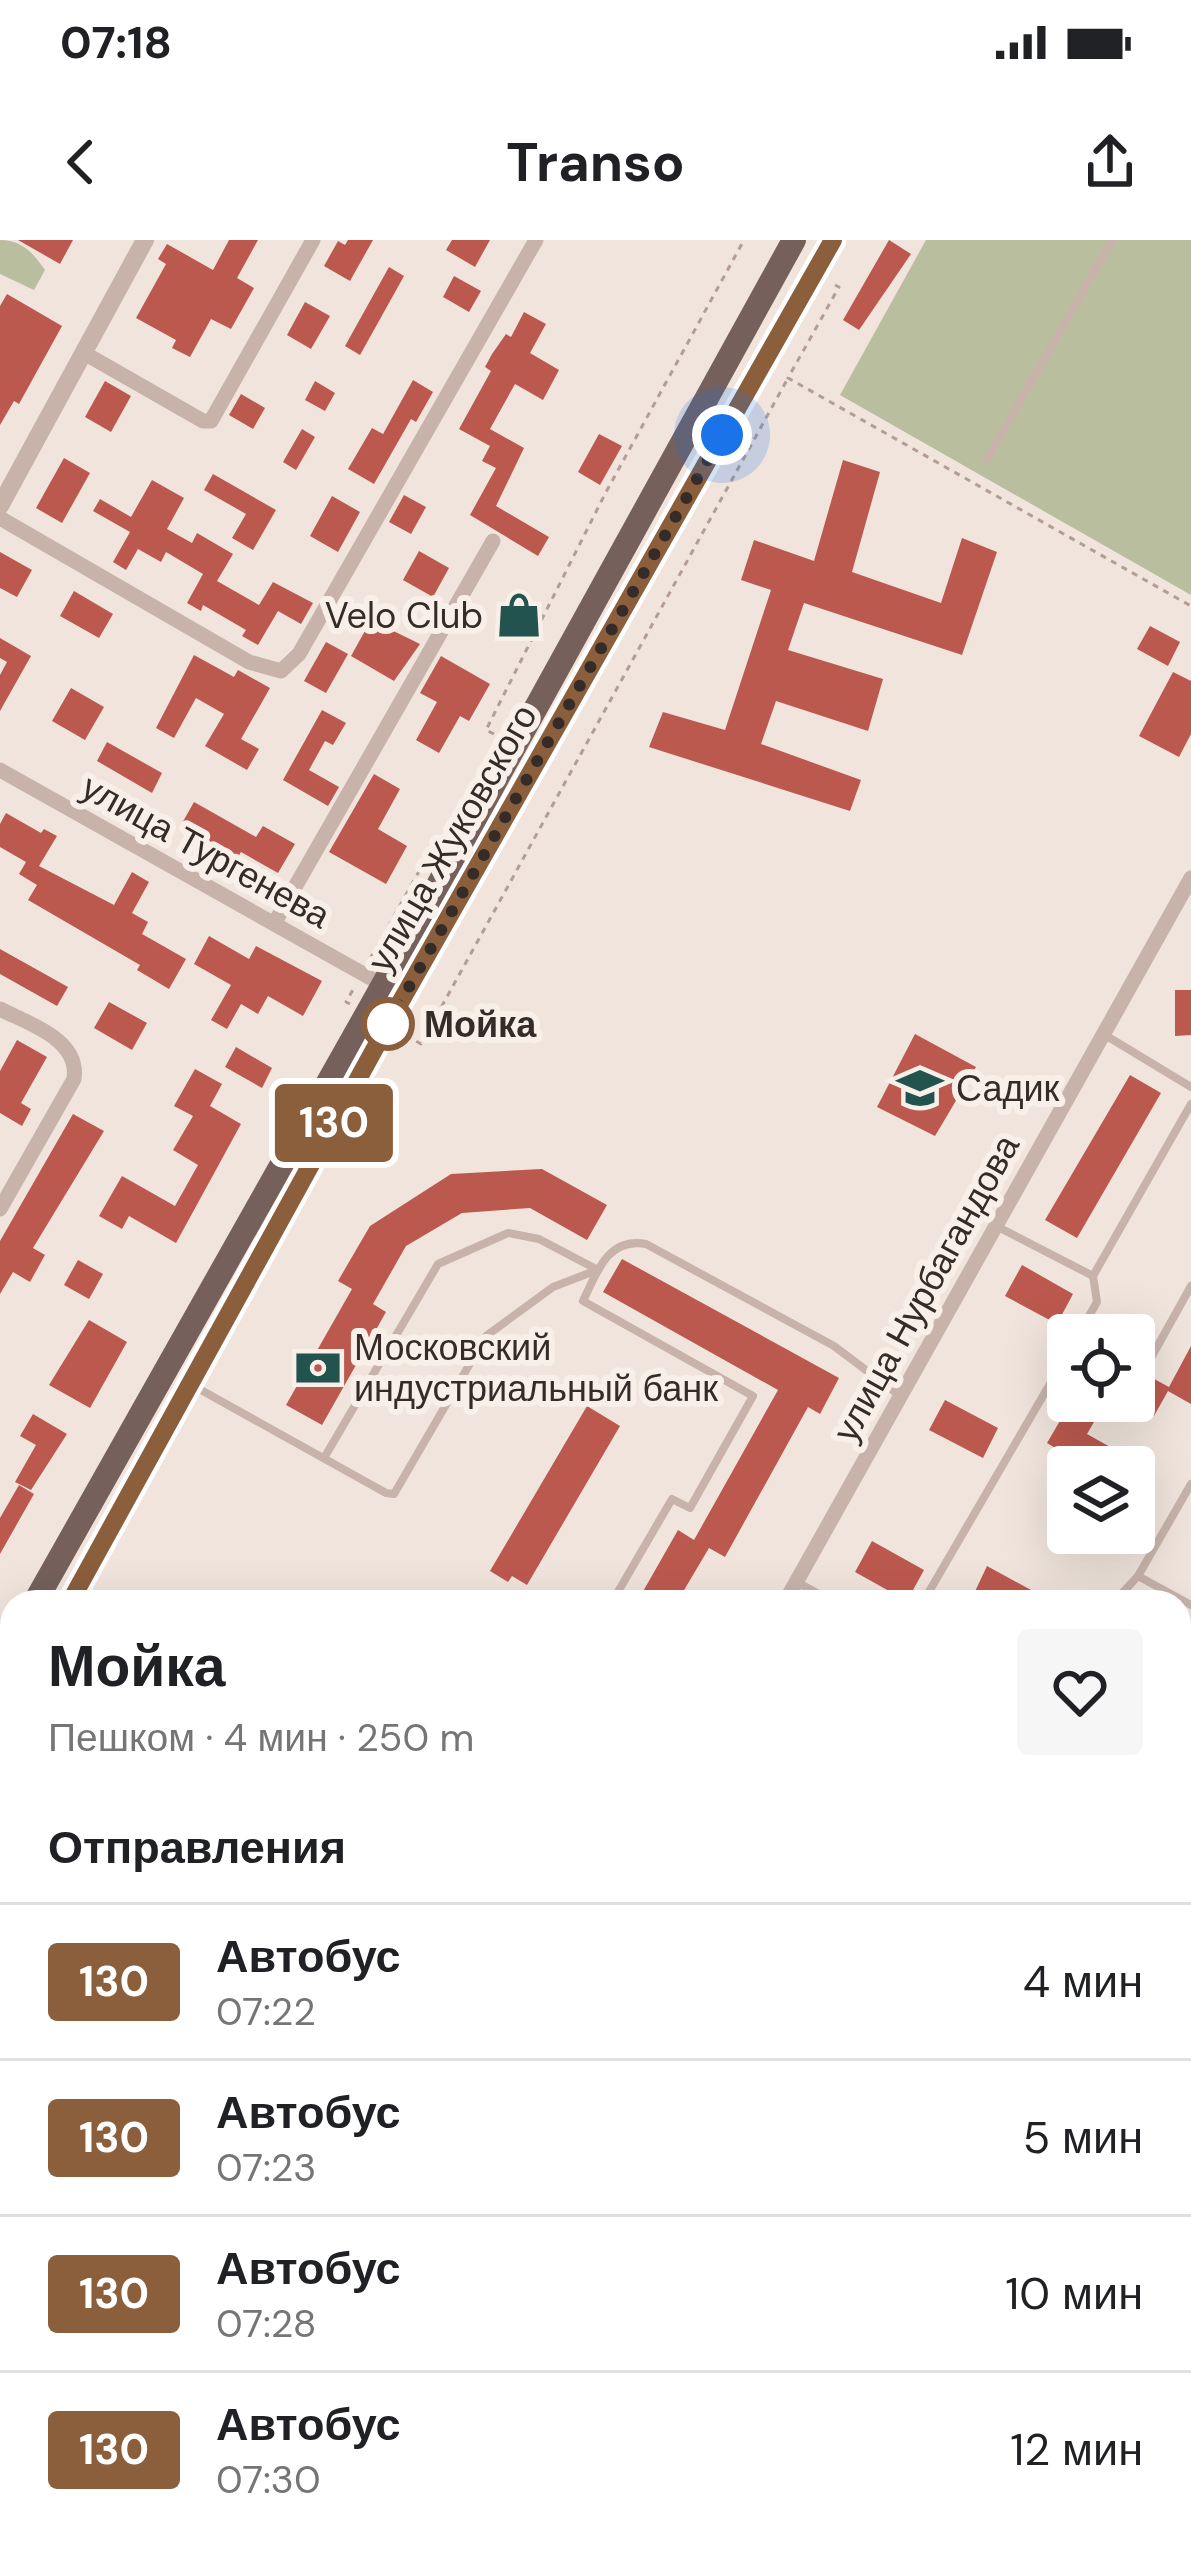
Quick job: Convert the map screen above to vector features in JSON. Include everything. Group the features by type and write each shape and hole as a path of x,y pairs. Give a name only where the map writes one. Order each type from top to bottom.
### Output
{"main road":[{"path":"42,1590 794,240"},
{"name":"улица Жуковского","path":"77,1590 401,1001 833,240"}],"street":[{"path":"0,506 145,240"},
{"path":"84,353 203,422 211,422 313,240"},
{"path":"0,518 249,662 281,671 299,654 536,240"},
{"path":"275,922 493,542"},
{"name":"улица Тургенева","path":"0,770 383,985"},
{"name":"улица Нурбагандова","path":"792,1590 1191,878"},
{"path":"0,1009 59,1040 76,1070 0,1209"}],"lane":[{"path":"987,459 1112,240"},
{"path":"1103,1034 1191,1087"},
{"path":"1090,1314 1097,1302 1093,1276 1191,1104"},
{"path":"995,1226 1093,1276"},
{"path":"324,1458 438,1264 508,1233 539,1239 598,1270"},
{"path":"619,1590 672,1499 690,1508 753,1396 583,1301 615,1247 629,1241 646,1244 834,1346 900,1396"},
{"path":"190,1384 386,1493 398,1492 486,1336 553,1287 598,1270"},
{"path":"1155,1351 1191,1286"},
{"path":"930,1590 1047,1389"},
{"path":"1125,1590 1191,1486"},
{"path":"1138,1576 1164,1590"},
{"path":"796,1582 810,1590"}],"path":[{"path":"838,287 788,378 1191,606"}],"green space":[{"path":"0,240 26,249 45,270 34,290 0,274"},
{"path":"926,240 1191,240 1191,595 840,395"}],"building":[{"path":"18,240 73,240 60,264"},
{"path":"229,240 258,240 237,278 254,288 231,329 211,319 190,357 172,348 176,340 136,318 166,264 158,259 167,244 213,270"},
{"path":"348,240 373,240 350,281 324,266 338,241 345,245"},
{"path":"452,240 490,240 475,267 446,250"},
{"path":"889,240 911,254 859,330 843,320"},
{"path":"389,267 404,276 360,355 345,346"},
{"path":"454,276 481,291 469,312 443,297"},
{"path":"7,294 62,326 19,404 14,401 0,425 0,306"},
{"path":"305,302 330,316 311,349 287,335"},
{"path":"524,312 546,324 530,353 559,370 543,400 515,384 490,429 524,448 496,506 549,537 538,556 470,515 496,468 482,461 490,446 459,429 491,371 485,367 492,354 506,334 511,337"},
{"path":"413,380 433,392 416,422 411,419 374,484 348,469 372,428 383,434"},
{"path":"105,381 131,396 111,432 85,417"},
{"path":"315,381 335,393 325,411 305,400"},
{"path":"241,394 265,408 253,429 229,415"},
{"path":"302,429 315,437 296,470 283,462"},
{"path":"599,434 622,446 600,485 578,472"},
{"path":"64,458 90,473 62,523 36,508"},
{"path":"843,460 880,472 852,572 941,603 962,538 997,552 962,655 804,603 788,650 883,679 868,731 776,701 761,744 861,780 850,811 649,747 663,712 725,730 771,590 741,580 754,540 814,561"},
{"path":"213,474 276,510 253,550 232,538 246,514 204,490"},
{"path":"152,480 184,498 167,529 192,543 197,533 233,554 217,581 259,605 273,582 313,603 301,624 278,611 258,645 242,636 246,630 203,605 201,611 187,603 203,574 166,552 161,562 138,549 126,570 113,562 130,532 93,511 100,499 131,517"},
{"path":"404,495 426,507 411,534 389,522"},
{"path":"332,496 360,512 338,552 310,536"},
{"path":"419,551 449,568 433,597 403,580"},
{"path":"0,552 32,570 17,597 0,588"},
{"path":"74,591 113,614 99,638 60,616"},
{"path":"371,620 420,644 394,681 351,656"},
{"path":"1150,626 1180,642 1168,666 1137,649"},
{"path":"0,638 31,656 0,711 0,675 7,662 0,658"},
{"path":"326,642 348,654 326,693 304,681"},
{"path":"194,655 234,677 238,670 270,688 241,739 259,749 247,770 205,746 224,714 196,698 174,738 156,728"},
{"path":"441,656 490,684 469,721 460,716 439,753 416,740 437,702 420,693"},
{"path":"1173,672 1191,681 1191,734 1179,757 1139,736"},
{"path":"71,688 104,707 85,740 52,721"},
{"path":"322,710 346,723 333,745 325,741 309,770 339,787 328,806 283,780"},
{"path":"107,742 162,773 152,793 97,761"},
{"path":"374,774 400,789 378,829 407,846 386,884 329,852"},
{"path":"194,802 256,837 263,826 295,844 278,873 181,825"},
{"path":"6,813 41,833 44,829 57,836 39,866 114,905 132,872 149,882 132,913 148,922 142,934 186,959 169,989 137,970 140,965 28,900 37,885 19,874 26,862 0,847 0,824"},
{"path":"209,936 249,959 256,946 322,981 303,1016 268,996 258,1014 241,1004 227,1029 211,1020 231,985 194,964"},
{"path":"0,949 68,987 57,1006 0,974"},
{"path":"1175,990 1191,990 1191,1035 1175,1036"},
{"path":"109,1002 147,1023 132,1050 94,1028"},
{"path":"915,1034 976,1067 935,1136 877,1107"},
{"path":"17,1040 47,1057 21,1103 31,1109 22,1126 0,1113 0,1071"},
{"path":"236,1047 272,1068 262,1088 225,1067"},
{"path":"195,1069 222,1084 210,1106 241,1124 176,1243 129,1216 122,1229 99,1216 122,1176 175,1206 198,1165 173,1150 193,1116 174,1106"},
{"path":"1130,1075 1161,1093 1077,1238 1045,1220"},
{"path":"73,1114 104,1131 33,1248 45,1255 30,1282 13,1272 0,1294 0,1241"},
{"path":"542,1169 607,1205 587,1240 530,1208 462,1213 406,1246 373,1304 386,1312 322,1425 286,1405 352,1289 338,1281 370,1226 451,1174"},
{"path":"622,1259 839,1378 820,1414 808,1407 725,1557 709,1548 684,1590 644,1590 678,1530 694,1540 778,1390 603,1292"},
{"path":"78,1260 103,1274 89,1299 64,1285"},
{"path":"1022,1265 1073,1294 1062,1314 1047,1314 1047,1319 1005,1296"},
{"path":"89,1320 127,1342 90,1408 49,1385"},
{"path":"1191,1346 1191,1404 1168,1391 1155,1414 1155,1379 1169,1387"},
{"path":"945,1400 998,1428 983,1458 929,1430"},
{"path":"587,1406 620,1426 527,1585 512,1576 508,1582 490,1571"},
{"path":"33,1414 67,1434 31,1490 15,1482 36,1445 20,1436"},
{"path":"1059,1422 1094,1422 1087,1434 1108,1446 1052,1446 1047,1443"},
{"path":"19,1485 34,1494 0,1554 0,1518"},
{"path":"872,1541 924,1570 913,1590 887,1590 855,1572"},
{"path":"987,1566 1031,1590 976,1590"}],"bus line":[{"name":"130","path":"77,1590 401,1001 833,240"}],"place":[{"name":"Velo Club","path":"519,615"},
{"name":"Мойка","path":"388,1024"},
{"name":"Садик","path":"920,1088"},
{"name":"Московский индустриальный банк","path":"318,1368"}],"route":[{"path":"388,1024 722,435"}]}
